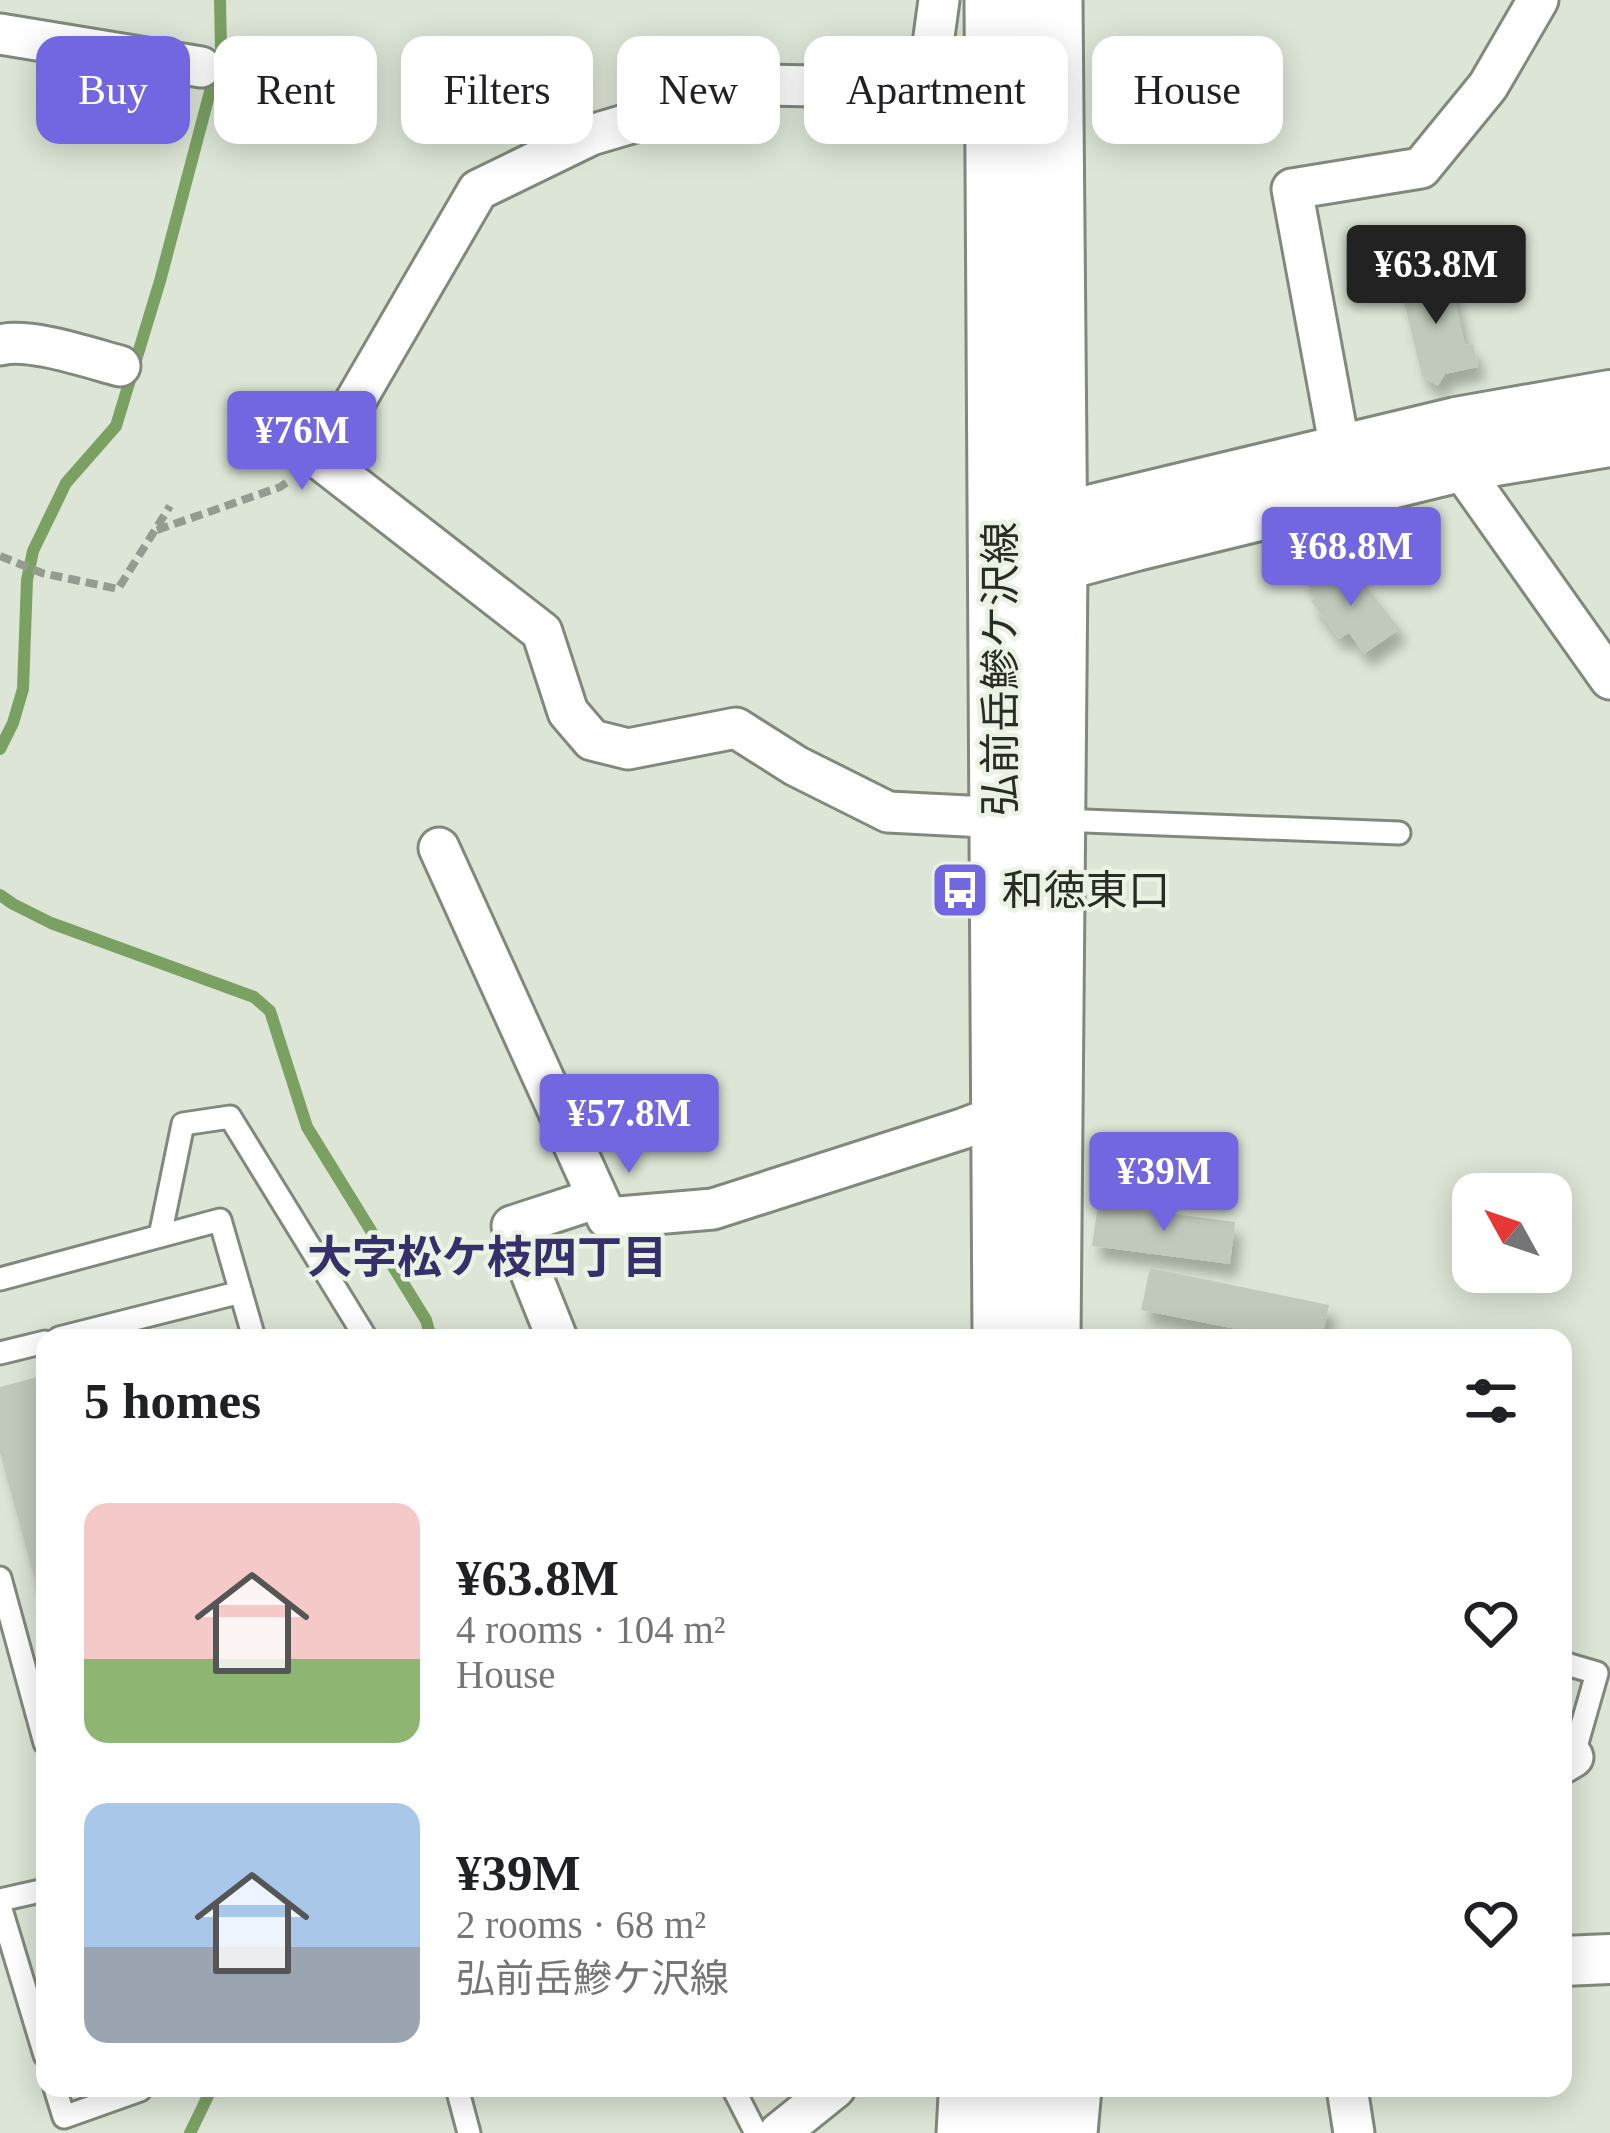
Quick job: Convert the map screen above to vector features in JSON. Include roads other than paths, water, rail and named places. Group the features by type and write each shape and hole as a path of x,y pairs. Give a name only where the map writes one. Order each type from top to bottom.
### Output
{"main road":[{"name":"弘前岳鰺ケ沢線","path":"997,0 1027,550"},
{"path":"1048,1329 1027,819 1027,550 1050,0"},
{"name":"弘前岳鰺ケ沢線","path":"1005,1329 1002,1114 1027,819"},
{"path":"1005,2097 1006,2133"},
{"path":"1065,2133 1068,2097"}],"street":[{"path":"939,0 927,88 760,85 591,135 478,190 321,460 542,632 568,712 592,740 628,749 736,728 796,766 888,812 1027,819"},
{"path":"1340,449 1292,189 1421,168 1488,86 1538,0"},
{"path":"0,34 201,67"},
{"path":"0,346 9,343 65,351 120,366"},
{"path":"1027,550 1340,449 1456,422 1610,395"},
{"path":"1027,550 1610,442"},
{"path":"1460,467 1610,679"},
{"path":"439,848 607,1219 713,1209 1002,1114"},
{"path":"553,1329 512,1226 598,1198"},
{"path":"1572,1961 1610,1959"},
{"path":"779,2133 824,2097"},
{"path":"957,2133 959,2097"},
{"path":"1094,2097 1096,2133"},
{"path":"1348,2097 1354,2133"}],"lane":[{"path":"1027,819 1399,832"},
{"path":"160,1236 183,1124 230,1117 360,1329"},
{"path":"0,1279 220,1220 251,1329"},
{"path":"95,1329 241,1292"},
{"path":"0,1353 36,1344"},
{"path":"0,1578 36,1711"},
{"path":"1572,1666 1597,1673 1572,1748"},
{"path":"36,1893 0,1903 36,2025"},
{"path":"58,2097 64,2117 120,2097"},
{"path":"459,2097 469,2133"},
{"path":"738,2097 756,2133"}],"waterway":[{"path":"0,749 23,689 27,580 33,551 66,483 116,426 221,50 220,0"},
{"path":"0,895 51,923 254,997 270,1011 307,1127 428,1329"},
{"path":"190,2133 208,2097"}],"place":[{"name":"和徳東口","path":"960,890"}],"district":[{"name":"大字松ケ枝四丁目","path":"487,1257"}]}
